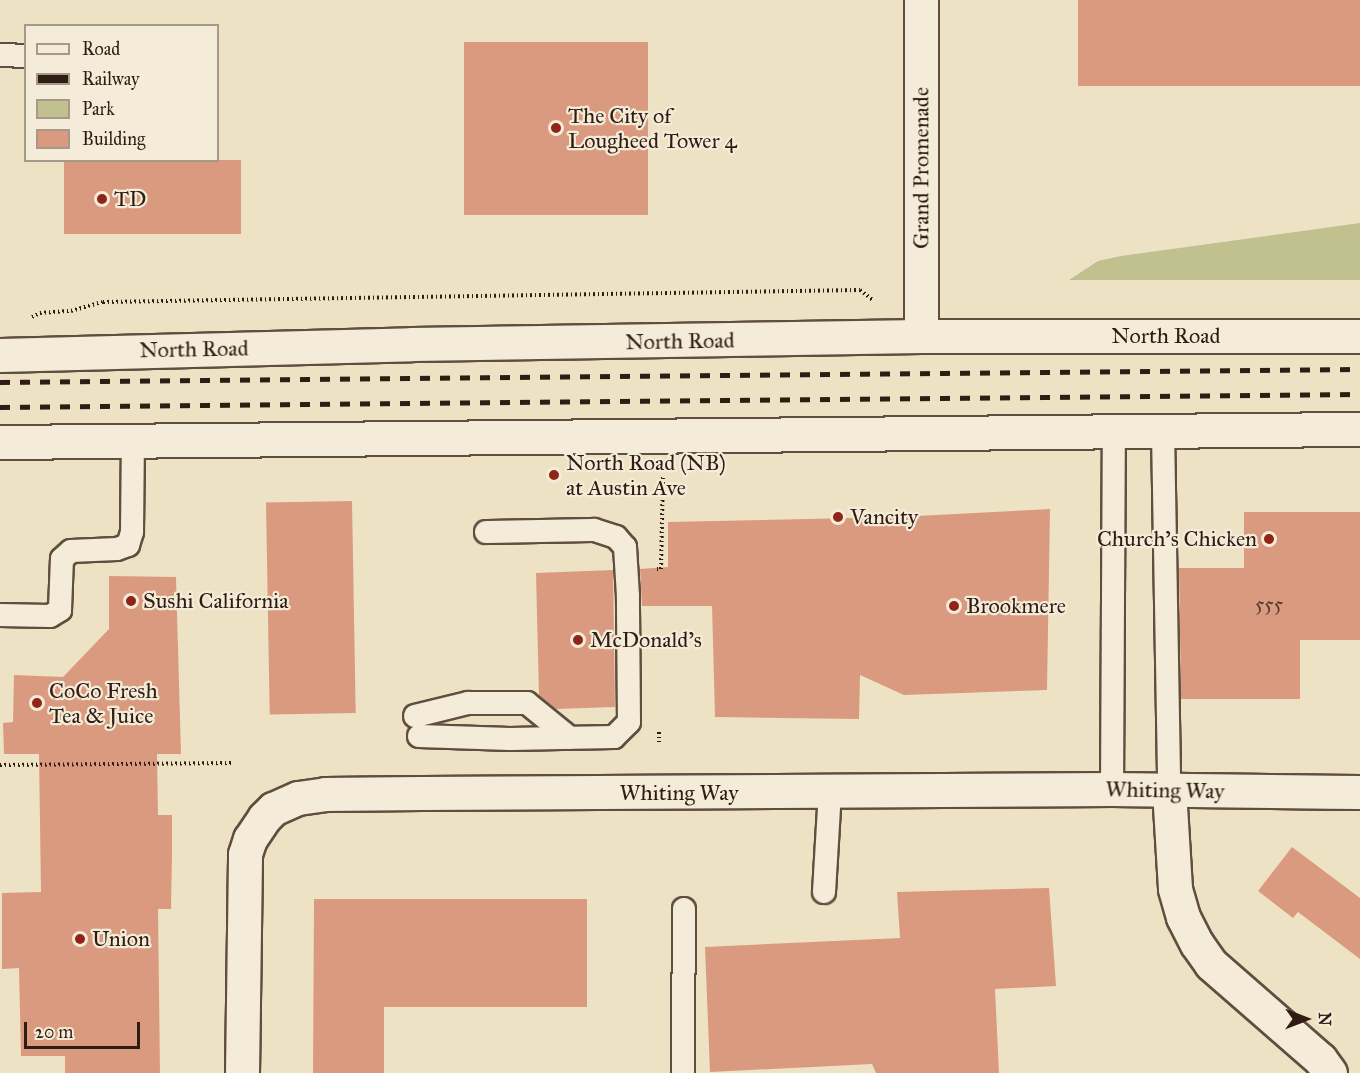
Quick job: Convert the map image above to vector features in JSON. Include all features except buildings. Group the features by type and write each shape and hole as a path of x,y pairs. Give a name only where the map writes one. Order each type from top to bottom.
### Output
{"main road":[{"name":"Grand Promenade","path":"921,0 921,336"},
{"name":"North Road","path":"0,355 389,345 921,336 1360,336"},
{"path":"0,442 1360,429"},
{"name":"Whiting Way","path":"242,1073 245,854 257,826 273,809 287,801 325,794 1112,789 1360,792"},
{"path":"1169,790 1175,889 1183,917 1197,944 1211,964 1320,1059 1330,1073"}],"lane":[{"path":"0,55 24,56"},
{"path":"1163,431 1169,790"},
{"path":"1112,789 1114,432"},
{"path":"0,615 50,616 60,610 62,559 71,551 117,549 128,545 132,532 133,440"},
{"path":"486,532 594,530 616,537 625,547 628,596 628,722 614,737 570,738 417,726 468,703 527,703 570,738"},
{"path":"824,892 830,792"},
{"path":"683,1073 684,909"}],"path":[{"path":"25,321 40,313 71,311 103,302 860,290 877,303"},
{"path":"0,765 234,763"}],"green space":[{"path":"1360,223 1360,280 1069,280 1098,261 1121,256"}],"railway":[{"path":"0,382 1360,369"},
{"path":"0,407 1360,394"}],"place":[{"name":"The City of Lougheed Tower 4","path":"556,128"},
{"name":"TD","path":"102,199"},
{"name":"North Road (NB) at Austin Ave","path":"554,475"},
{"name":"Vancity","path":"838,517"},
{"name":"Church's Chicken","path":"1269,539"},
{"name":"Sushi California","path":"131,601"},
{"name":"Brookmere","path":"954,606"},
{"name":"McDonald's","path":"578,640"},
{"name":"CoCo Fresh Tea & Juice","path":"37,703"},
{"name":"Union","path":"80,939"}]}
